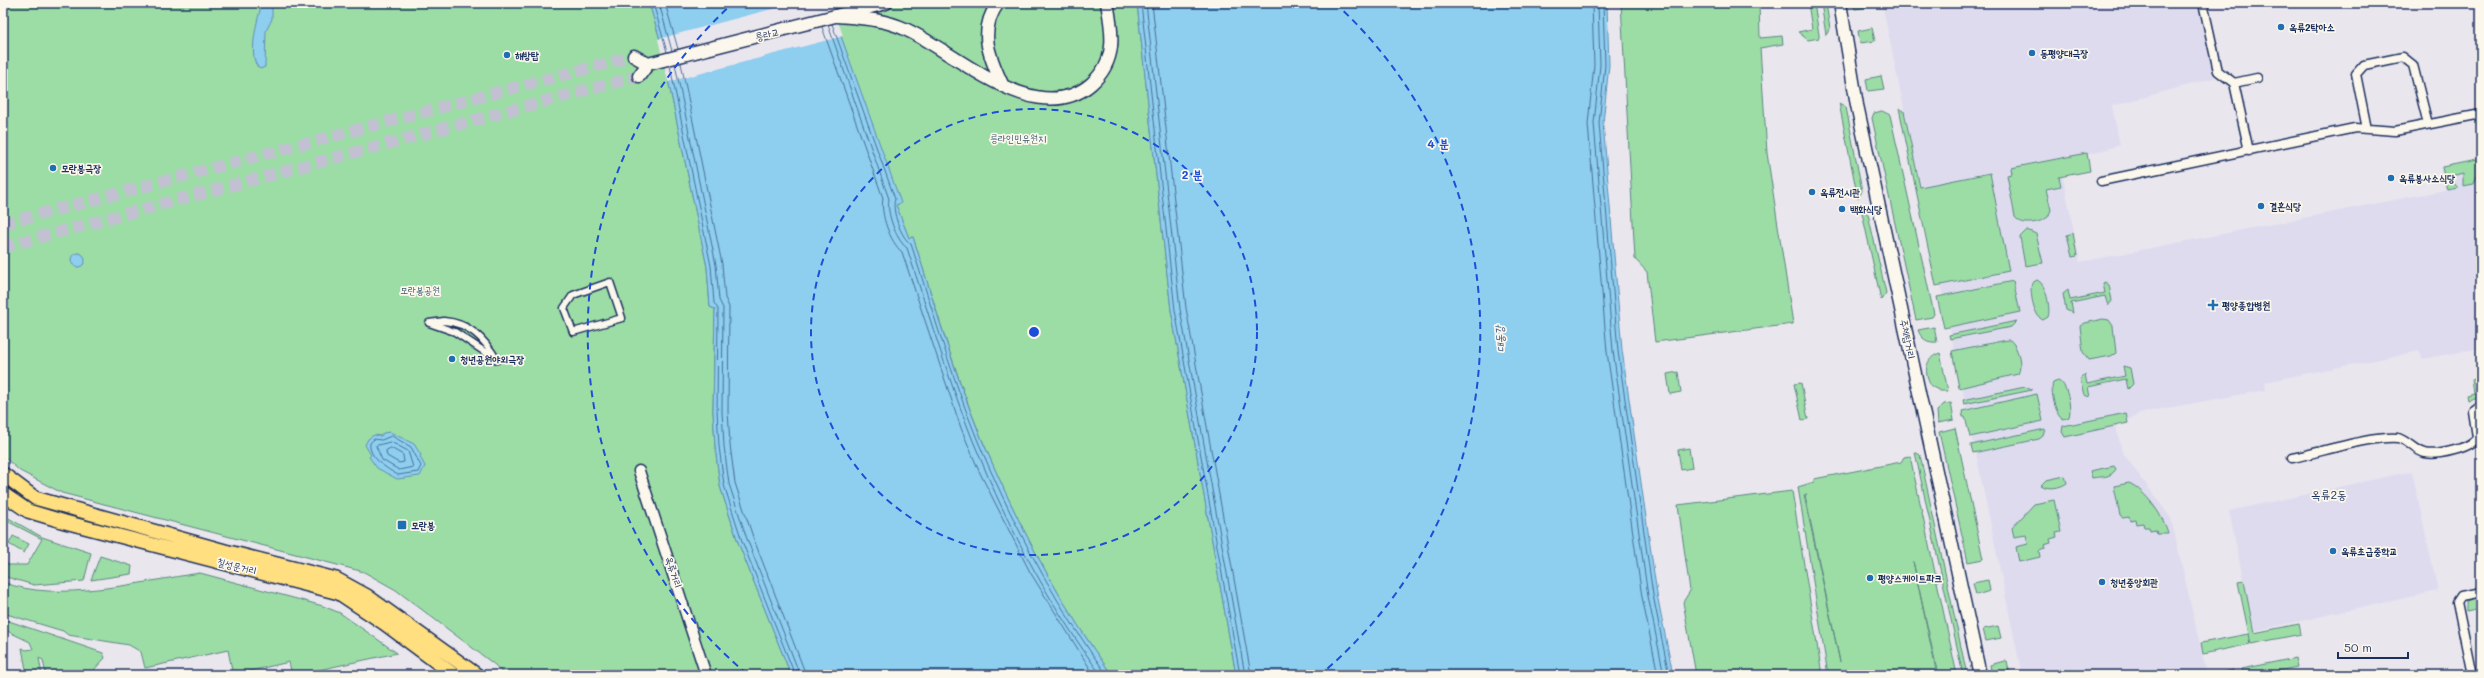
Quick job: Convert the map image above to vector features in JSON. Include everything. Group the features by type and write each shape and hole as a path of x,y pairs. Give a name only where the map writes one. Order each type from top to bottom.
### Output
{"main road":[{"name":"릉라교","path":"648,64 886,3"},
{"path":"998,3 987,24 986,43 1002,84"},
{"path":"837,16 892,24 913,33 1002,84 1028,96 1044,100 1070,97 1084,90 1097,78 1112,51 1112,28 1107,3"},
{"name":"주체탑거리","path":"1840,3 1857,105 1980,675"},
{"path":"634,56 648,64 639,76"},
{"name":"칠성문거리","path":"3,474 35,498 336,580 367,596 477,675"},
{"name":"칠성문거리","path":"3,494 28,511 65,522 339,593 384,622 454,675"}],"street":[{"path":"2203,3 2218,71 2234,83 2249,151"},
{"path":"2367,129 2356,74 2364,65 2403,57 2413,66 2428,124"},
{"path":"2234,83 2257,78"},
{"path":"2101,181 2355,128 2395,131 2481,114"},
{"path":"610,282 622,318 573,332 564,308 573,295 610,282"},
{"path":"444,321 457,322 479,335 497,360 455,332 429,324 444,321"},
{"path":"2292,458 2373,441 2399,438 2423,453 2433,454 2469,446 2477,437 2473,411 2481,405"},
{"name":"옥류거리","path":"640,471 706,675"},
{"path":"2472,675 2457,602 2461,596 2481,592"}],"shaded area":[{"path":"1882,3 2197,3 2214,78 2112,106 2120,145 2060,163 2080,262 2445,190 2440,167 2481,159 2481,348 2422,359 2420,351 2265,382 2266,390 2140,413 2116,427 2122,452 2171,518 2207,675 2022,675"},
{"name":"옥류초급중학교","path":"2412,471 2438,591 2254,631 2229,511"}],"green space":[{"name":"모란봉공원","path":"3,3 649,3 659,36 707,267 710,307 715,309 713,411 715,446 720,486 738,542 791,675 504,675 495,665 396,590 364,572 62,493 20,471 3,456"},
{"name":"릉라인민유원지","path":"829,3 1137,3 1171,310 1236,675 1112,675 1062,600 1018,520 970,410 913,237 909,238 896,205 900,203"},
{"path":"1621,3 1759,3 1760,38 1782,36 1783,44 1760,48 1767,153 1793,324 1655,342 1647,272 1635,259"},
{"path":"1808,3 1814,3 1819,38 1808,40 1798,32 1812,29"},
{"path":"1821,3 1826,3 1830,29 1826,35"},
{"path":"1852,3 1868,3 1869,7 1855,9"},
{"path":"1872,28 1875,41 1860,43 1858,31"},
{"path":"1881,76 1884,89 1868,91 1866,79"},
{"path":"1839,103 1846,107 1862,191 1858,199"},
{"path":"1899,108 1904,111 1920,187 1990,173 2009,271 1936,286"},
{"path":"1882,111 1890,115 1934,314 1932,317 1916,320 1872,118 1874,113"},
{"path":"2087,153 2090,171 2059,177 2061,186 2046,189 2051,210 2048,217 2040,221 2026,223 2015,217 2007,175 2012,174 2011,168"},
{"path":"2481,159 2481,176 2476,177 2474,184 2463,186 2463,173 2448,177 2449,184 2454,183 2458,188 2447,190 2442,167"},
{"path":"1861,208 1868,214 1886,293 1881,300"},
{"path":"2027,230 2036,234 2043,263 2025,266 2020,237"},
{"path":"2073,233 2077,256 2072,257 2067,235"},
{"path":"2037,280 2043,286 2049,308 2048,317 2043,320 2037,314 2031,292 2032,283"},
{"path":"2013,281 2020,312 1944,328 1937,297"},
{"path":"2105,282 2109,285 2112,301 2108,306 2105,296 2071,303 2073,313 2066,310 2063,294 2068,290 2070,300 2105,293 2103,283"},
{"path":"2103,319 2109,320 2113,326 2116,353 2111,356 2089,360 2083,352 2080,326 2085,323"},
{"path":"2017,321 2011,327 1950,339 1949,335"},
{"path":"1934,327 1937,342 1925,340 1918,330"},
{"path":"2010,340 2013,343 2019,356 2020,366 2018,374 1959,388 1952,351"},
{"path":"1940,353 1948,391 1940,391 1931,386 1927,376 1928,362 1935,355"},
{"path":"2123,366 2130,368 2133,384 2128,389 2126,379 2088,387 2090,397 2084,395 2080,379 2085,374 2087,384 2125,376"},
{"path":"1678,372 1681,392 1670,394 1667,374"},
{"path":"2475,379 2479,397 2468,400 2467,395 2474,393 2472,380"},
{"path":"2058,380 2064,386 2068,396 2070,408 2069,417 2064,419 2058,413 2052,391 2053,382"},
{"path":"1801,383 1808,419 1802,420 1794,384"},
{"path":"2025,387 2032,390 1964,404 1963,400"},
{"path":"2037,394 2043,421 1970,437 1962,411"},
{"path":"1951,403 1954,420 1938,423 1937,411 1944,404"},
{"path":"2126,413 2128,423 2065,437 2062,432 2063,426"},
{"path":"1955,428 1983,559 1968,562 1939,432"},
{"path":"2045,429 2043,436 2039,439 1973,453 1971,445"},
{"path":"1689,448 1692,468 1681,470 1678,450"},
{"path":"1915,452 1920,455 1967,675 1963,675"},
{"name":"평양스케이트파크","path":"1910,456 1957,675 1938,675 1913,561 1937,675 1828,675 1798,487 1814,482 1814,479 1901,462 1904,457","holes":["1807,494 1805,495 1840,662 1804,495"]},
{"path":"2114,466 2116,469 2108,476 2092,478 2090,471"},
{"path":"2065,476 2067,483 2061,486 2050,488 2041,485 2046,480"},
{"path":"2129,483 2141,492 2153,505 2162,519 2168,533 2157,533 2156,530 2150,531 2149,527 2144,527 2143,523 2137,524 2136,520 2130,521 2129,517 2123,518 2120,516 2114,486"},
{"path":"1792,491 1822,675 1696,675 1683,602 1690,591 1678,505"},
{"path":"2054,500 2061,532 2056,533 2057,537 2050,539 2051,543 2044,545 2045,549 2039,551 2040,557 2019,562 2016,547 2028,544 2026,535 2014,537 2012,528 2034,504"},
{"path":"3,515 42,537 91,553 84,581 34,585 3,576 3,561 9,565 27,565 42,539 7,521 3,518"},
{"path":"13,536 29,544 24,553 9,544"},
{"path":"100,556 132,566 131,574 91,580"},
{"path":"200,573 323,606 340,613 397,653 295,675 292,675 289,662 233,675 228,650 145,668 141,652 129,645 68,635 63,631 3,613 3,582 24,588 48,591 74,591 100,589"},
{"path":"1988,580 1990,591 1976,595 1973,583"},
{"path":"2244,581 2254,633 2299,624 2301,634 2251,644 2238,582"},
{"path":"2481,596 2481,609 2466,612 2466,601"},
{"path":"3,619 103,653 105,658 92,672 79,675 46,675 43,660 39,658 42,675 27,675 22,648 26,650 33,649 30,642 3,629"},
{"path":"1998,626 2001,638 1986,641 1983,629"},
{"path":"2248,634 2250,644 2203,654 2201,643"},
{"path":"2295,658 2297,667 2257,675 2242,675 2241,669"},
{"path":"2007,661 2010,675 1992,675 1990,665"},
{"path":"2233,670 2234,675 2211,675"}],"water":[{"path":"262,3 272,3 272,19 266,31 265,67 260,69 256,64 253,47"},
{"path":"649,3 829,3 901,203 896,205 909,238 913,237 950,352 981,438 1018,520 1032,547 1062,600 1112,675 791,675 738,542 720,486 715,446 713,411 715,309 710,307 707,267 659,36"},
{"name":"대동강","path":"1137,3 1607,3 1609,65 1603,123 1622,350 1657,594 1673,675 1236,675 1171,310"},
{"path":"78,253 83,255 85,260 83,265 78,267 73,265 71,260 73,255"},
{"path":"390,432 414,444 421,455 420,457 425,466 420,476 397,479 377,468 369,457 371,455 365,445 368,439 374,435 381,436 383,433"}],"pier":[{"path":"795,3 832,3 843,36 668,82 658,39"}],"tunnel":[{"path":"3,224 634,56"},
{"path":"3,247 639,76"}],"place":[{"name":"옥류2탁아소","path":"2281,27"},
{"name":"동평양대극장","path":"2032,53"},
{"name":"해방탑","path":"507,55"},
{"name":"모란봉극장","path":"53,168"},
{"name":"옥류봉사소식당","path":"2391,178"},
{"name":"옥류전시관","path":"1812,192"},
{"name":"결혼식당","path":"2261,206"},
{"name":"백화식당","path":"1842,209"},
{"name":"평양종합병원","path":"2213,305"},
{"name":"청년공원야외극장","path":"452,359"},
{"name":"모란봉","path":"402,525"},
{"name":"옥류초급중학교","path":"2333,551"},
{"name":"평양스케이트파크","path":"1870,578"},
{"name":"청년중앙회관","path":"2102,582"}],"district":[{"name":"옥류2동","path":"2329,495"}]}
